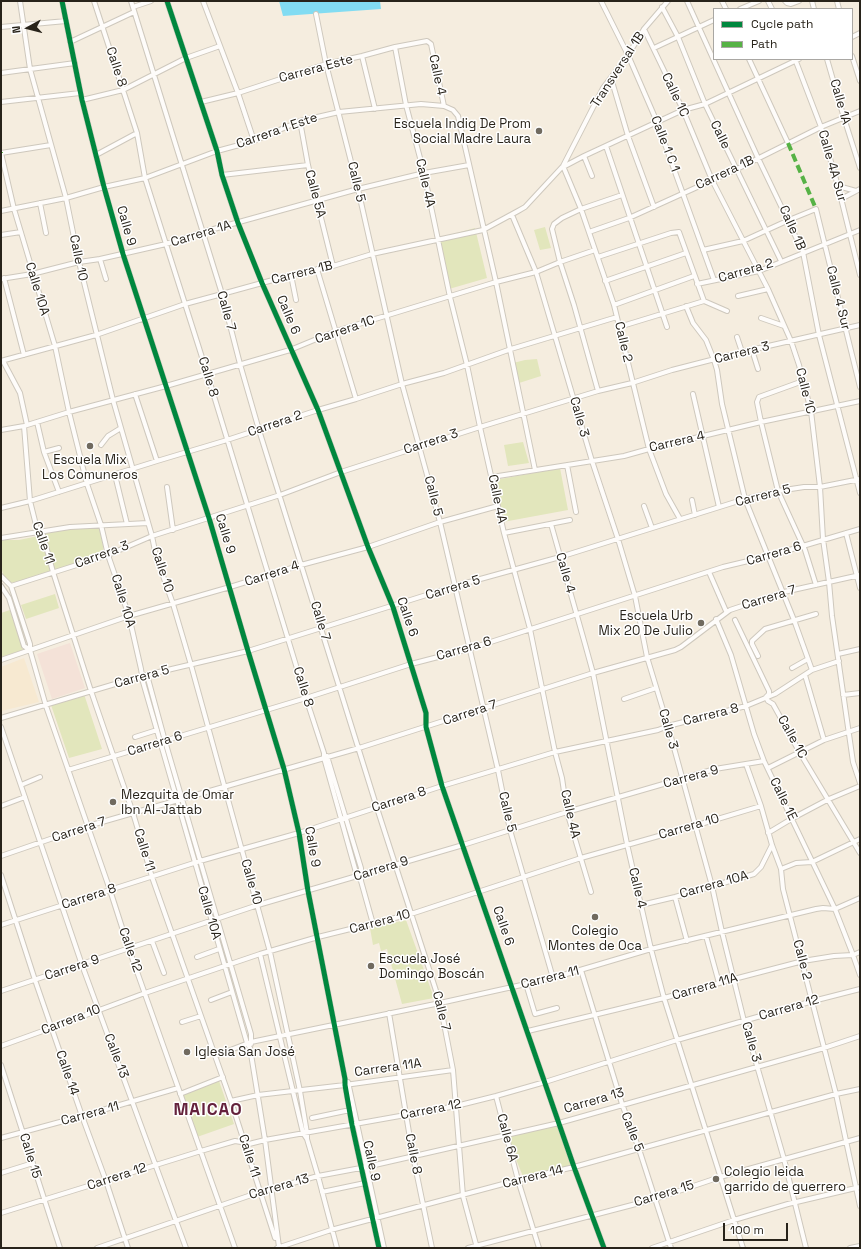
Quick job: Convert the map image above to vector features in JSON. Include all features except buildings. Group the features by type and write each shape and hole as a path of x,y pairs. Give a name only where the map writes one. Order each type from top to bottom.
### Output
{"street":[{"name":"Calle 10","path":"20,1 30,69 66,198 96,335 132,469 152,536 156,556 173,604 191,665 223,786 258,905 270,952 300,1090 305,1133 337,1248"},
{"name":"Calle 9","path":"62,1 80,93 123,254 209,518 284,769 299,833 308,891 345,1079 357,1124 379,1248"},
{"name":"Calle 8","path":"94,1 137,133 145,178 207,373 306,698 326,757 357,876 361,881 373,924"},
{"name":"Calle 7","path":"131,1 222,294 259,430 322,628 358,748 440,1003 453,1070 463,1196 477,1247"},
{"path":"70,42 151,1"},
{"name":"Calle 6","path":"167,1 217,151 222,176 238,223 290,350 318,410 368,547 393,607 426,713 426,727 442,786 574,1167 604,1248"},
{"path":"203,1 238,93 254,141"},
{"name":"Calle 1 C 1","path":"600,1 628,55 657,122 714,280"},
{"name":"Transversal 1B","path":"564,166 603,88 628,55 644,29 668,1"},
{"name":"Calle 1B","path":"687,1 713,57"},
{"path":"742,8 759,1"},
{"path":"787,3 799,1"},
{"name":"Calle","path":"662,7 678,37 705,104 781,261"},
{"name":"Calle 5","path":"316,14 326,64 358,190 402,384 440,522 498,770 510,830 553,978"},
{"path":"654,48 713,20"},
{"path":"1,27 66,22"},
{"name":"Calle 1C","path":"644,29 683,110 712,180 768,289 791,341 803,381 811,411 820,487 823,539 848,731 853,762 860,784"},
{"name":"Carrera Este","path":"201,102 238,93 326,64 362,56 395,46 427,41 431,44"},
{"name":"Calle 4","path":"431,44 444,106"},
{"path":"82,100 123,90 186,58 220,46"},
{"name":"Calle 4A","path":"395,46 406,105 424,173 437,239 467,365 504,533 530,629 562,778 567,812 591,892"},
{"path":"362,56 375,109"},
{"path":"853,59 860,81"},
{"name":"Calle 1B","path":"714,60 758,158 803,252 819,335 858,480 860,493"},
{"path":"749,60 788,143"},
{"name":"Carrera 1B","path":"2,361 96,335 185,304 291,275 333,266 372,254 483,230 525,207 564,166 683,110 705,104 796,60"},
{"name":"Calle 4A Sur","path":"796,60 821,127 838,186 860,275"},
{"name":"Calle 1A","path":"827,60 860,168"},
{"path":"1,73 75,62"},
{"path":"611,78 628,136 654,207"},
{"path":"1,102 80,93"},
{"name":"Carrera 1 Este","path":"1,211 66,198 104,187 145,178 217,151 254,141 300,121 339,112 406,105 429,104 444,106"},
{"path":"444,106 455,111 458,116 511,349 535,470"},
{"name":"Carrera 1B","path":"589,232 629,218 654,207 737,169 821,127 860,111"},
{"name":"Calle 5A","path":"300,121 308,165 333,266"},
{"path":"96,155 137,133"},
{"path":"1,153 51,145"},
{"path":"606,146 667,327"},
{"name":"Calle 10A","path":"1,153 14,209 32,274 55,346 69,412 87,484 101,525 108,555 129,616 156,730 162,742 182,798 251,1034 249,1043"},
{"path":"584,156 592,176"},
{"path":"222,176 308,165"},
{"name":"Carrera 1A","path":"2,279 32,274 79,262 100,259 166,244 203,232 358,190 424,173 469,165"},
{"name":"Calle 2","path":"564,166 581,209 614,305 632,383 650,448 666,494 678,519"},
{"path":"838,186 858,190"},
{"path":"841,199 858,190"},
{"path":"597,391 574,305 560,262 553,226 558,220 581,209 622,194"},
{"path":"40,203 46,233"},
{"name":"Calle 4 Sur","path":"789,220 816,209 860,387"},
{"name":"Calle 3","path":"512,215 538,271 592,461 635,596 647,657 668,726 694,826 712,886 744,1021 784,1159 806,1248"},
{"path":"703,250 743,241 789,220"},
{"name":"Carrera 2","path":"697,284 758,271 860,230"},
{"path":"1,235 21,232"},
{"path":"598,257 639,242 677,232 680,234 704,301"},
{"name":"Carrera 1C","path":"1,430 25,426 69,412 290,350 336,331 496,282 538,271 595,250"},
{"path":"605,281 686,253"},
{"path":"100,259 106,279"},
{"path":"317,269 356,399"},
{"path":"291,275 296,300"},
{"path":"614,305 694,276"},
{"path":"2,279 24,355"},
{"path":"738,296 768,289"},
{"path":"619,327 704,301 727,311"},
{"path":"686,306 693,323 706,340 714,360 722,404 746,499 784,592 812,670"},
{"name":"Carrera 2","path":"1,508 87,484 318,410 402,384 444,373 555,335 617,317"},
{"path":"761,318 784,326"},
{"name":"Carrera 3","path":"11,586 108,555 152,536 280,495 341,472 524,413 597,391 632,383 672,370 742,352 860,325"},
{"path":"736,337 742,352"},
{"path":"752,350 758,369"},
{"name":"Calle 11","path":"2,361 20,393 25,426 30,501 38,533 43,535 72,635 133,812 152,877 189,978 231,1101 278,1248"},
{"path":"803,381 759,397 757,402 760,422 778,491 803,546 816,585"},
{"path":"135,394 157,461"},
{"path":"694,394 719,508"},
{"name":"Carrera 4","path":"492,477 624,456 650,448 760,422 860,401"},
{"path":"37,422 44,452 59,492"},
{"path":"100,445 108,436 121,428"},
{"path":"44,452 59,448"},
{"path":"567,465 576,512"},
{"path":"115,475 126,524"},
{"name":"Carrera 5","path":"1,718 46,706 142,676 248,651 393,607 455,586 560,557 746,499 778,491 804,487 820,487 858,480"},
{"path":"167,487 173,530"},
{"path":"692,500 695,515"},
{"name":"Carrera 4","path":"1,660 129,616 368,547 440,522 498,506"},
{"path":"644,506 652,528"},
{"path":"504,533 570,520"},
{"name":"Carrera 3","path":"1,538 70,527 148,523"},
{"name":"Calle 4","path":"550,524 577,614 592,673 627,844 664,998 743,1248"},
{"name":"Carrera 6","path":"68,770 340,688 411,664 469,649 722,568 769,556 860,529"},
{"path":"846,533 859,575 860,588"},
{"path":"709,572 728,611"},
{"name":"Carrera 7","path":"1,856 133,812 358,748 543,690 592,673 675,650 728,611 784,592 859,575"},
{"name":"Calle 12","path":"1,576 11,586 30,644 30,650 46,706 129,949 235,1248"},
{"name":"Calle 12","path":"1,586 9,598 24,646 30,650"},
{"path":"758,656 752,644 753,638 766,628 816,614"},
{"name":"Calle 1E","path":"716,619 731,655 754,734 764,761 793,818 835,909 854,955 860,975"},
{"name":"Calle 1C","path":"735,620 769,691 768,702 773,703 800,753 829,799 860,853"},
{"path":"838,654 860,649"},
{"path":"792,668 808,659"},
{"name":"Carrera 8","path":"1,925 200,861 299,833 442,786 556,752 658,730 668,726 746,706 768,698 812,670 839,661"},
{"name":"Calle 10A","path":"147,675 162,742 194,863 224,966 249,1043 265,1140 278,1248"},
{"path":"804,675 824,740"},
{"path":"624,699 656,688"},
{"path":"843,695 860,693"},
{"name":"Calle 13","path":"1,727 63,905 82,965 186,1248"},
{"path":"768,768 824,740 860,728"},
{"path":"135,737 156,730"},
{"name":"Carrera 9","path":"1,991 258,905 715,769 764,761"},
{"name":"Calle 2","path":"746,764 781,869 783,888 836,1094 858,1187 860,1206"},
{"path":"21,785 40,777"},
{"path":"768,833 793,818 860,784"},
{"path":"1,800 2,806 25,797"},
{"name":"Carrera 10","path":"1,1046 145,993 260,954 318,937 411,914 581,858 761,806"},
{"name":"Calle 8","path":"343,818 362,875 361,881"},
{"path":"781,869 796,863 812,862 860,839"},
{"name":"Carrera 10A","path":"641,905 675,897 747,876 758,871 772,845"},
{"name":"Calle 14","path":"1,875 35,980 128,1248"},
{"path":"675,897 687,941"},
{"name":"Carrera 11","path":"215,1056 249,1043 553,978 651,949 816,909 835,909 860,898"},
{"path":"706,936 719,983"},
{"path":"152,941 164,974"},
{"path":"197,957 220,949"},
{"name":"Carrera 11A","path":"528,1031 664,998 734,978 803,961 834,956 854,955 860,952"},
{"path":"260,954 293,1091 305,1133"},
{"name":"Calle 5","path":"581,970 622,1104 639,1149 671,1248"},
{"path":"526,984 535,1014 557,1008"},
{"name":"Carrera 12","path":"1,1213 235,1141 241,1142 245,1145 265,1140 352,1126 456,1106 496,1096 677,1040 860,989"},
{"path":"211,1000 232,992"},
{"name":"Calle 8","path":"389,1013 413,1156 432,1248"},
{"path":"182,1022 201,1016"},
{"name":"Carrera 13","path":"97,1248 260,1192 318,1176 506,1136 559,1123 824,1048 860,1036"},
{"name":"Calle 15","path":"1,1065 60,1248"},
{"name":"Carrera 11A","path":"231,1101 258,1095 347,1085 453,1070"},
{"path":"180,1094 223,1078"},
{"name":"Calle 9","path":"347,1085 352,1126 364,1167 365,1183 374,1219 384,1248"},
{"name":"Carrera 11","path":"1,1138 133,1102 178,1088"},
{"name":"Carrera 14","path":"278,1248 332,1230 518,1180 574,1167 836,1094 860,1089"},
{"name":"Calle 6A","path":"496,1096 518,1180 540,1248"},
{"path":"312,1118 350,1110"},
{"name":"Carrera 15","path":"468,1248 477,1247 592,1214 655,1199 720,1177 860,1138"},
{"path":"1,1173 33,1163"},
{"path":"322,1192 365,1183"},
{"path":"652,1248 734,1220 795,1202 858,1187"},
{"path":"850,1248 860,1246"}],"shaded area":[{"path":"70,643 85,688 52,699 37,654"},
{"path":"24,658 39,702 1,711 1,667"}],"green space":[{"path":"545,227 551,248 540,250 534,230"},
{"path":"475,228 487,278 449,289 438,238"},
{"path":"537,359 541,376 519,383 513,363"},
{"path":"523,442 529,463 508,466 504,445"},
{"path":"560,468 568,510 503,522 495,480"},
{"path":"100,526 103,555 53,571 43,534 69,529"},
{"path":"43,535 50,571 29,579 10,583 4,578 2,570 2,540 19,540"},
{"path":"55,594 59,608 26,619 21,605"},
{"path":"10,610 23,650 1,657 1,613"},
{"path":"84,694 102,749 69,758 51,705"},
{"path":"406,920 434,998 402,1004 387,949 381,951 379,943 373,945 370,928"},
{"path":"219,1081 234,1124 197,1137 182,1095"},
{"path":"559,1123 574,1167 524,1179 507,1137"}],"water":[{"path":"279,1 380,1 381,9 283,16"}],"marked path":[{"path":"788,143 816,209"}],"cycle path":[{"path":"62,1 82,100 123,254 209,518 284,769 299,833 308,891 345,1079 352,1125 379,1248"},
{"path":"167,1 217,151 222,175 238,223 262,283 318,410 368,547 393,607 426,713 426,727 442,786 574,1167 604,1248"}],"place":[{"name":"Escuela Indig De Prom Social Madre Laura","path":"539,131"},
{"name":"Escuela Mix Los Comuneros","path":"90,446"},
{"name":"Escuela Urb Mix 20 De Julio","path":"701,623"},
{"name":"Mezquita de Omar Ibn Al-Jattab","path":"113,802"},
{"name":"Colegio Montes de Oca","path":"595,917"},
{"name":"Escuela José Domingo Boscán","path":"371,966"},
{"name":"Iglesia San José","path":"187,1052"},
{"name":"Colegio leida garrido de guerrero","path":"716,1179"}],"district":[{"name":"MAICAO","path":"208,1110"}]}
